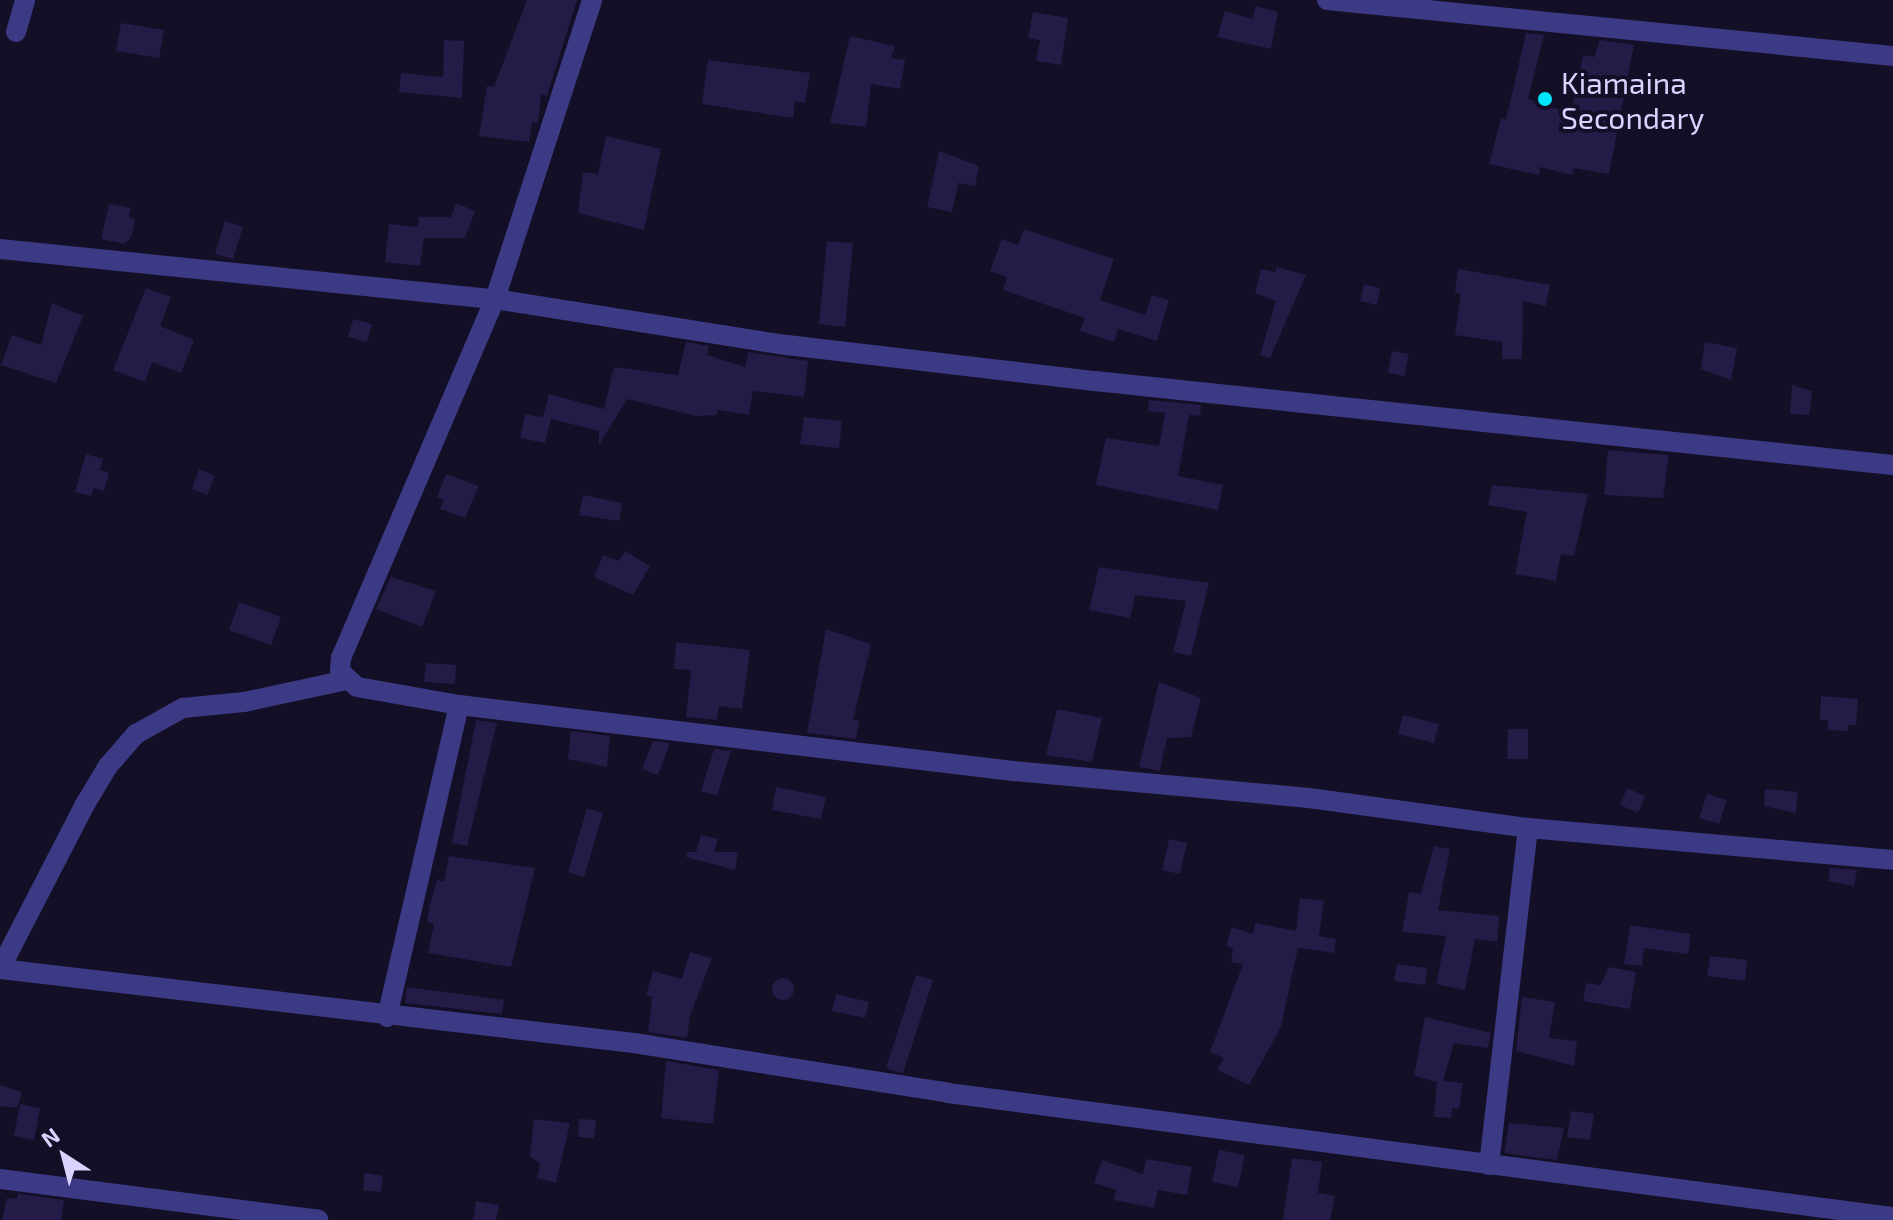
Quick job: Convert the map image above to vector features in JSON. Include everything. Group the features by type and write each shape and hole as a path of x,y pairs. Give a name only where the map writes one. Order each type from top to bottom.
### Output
{"street":[{"path":"16,32 25,0"},
{"path":"347,680 341,658 495,299 592,0"},
{"path":"1327,0 1893,56"},
{"path":"0,249 495,299 787,345 1048,376 1893,465"},
{"path":"1893,860 1528,828 1309,798 1013,771 459,705 347,680 273,698 183,708 136,734 108,766 84,806 0,969 387,1017 634,1043 948,1093 1893,1217"},
{"path":"387,1017 459,705"},
{"path":"1489,1165 1528,828"},
{"path":"0,1179 318,1220"}],"building":[{"path":"527,0 577,0 547,96 541,94 538,123 532,122 529,142 479,136 487,86 494,87"},
{"path":"1256,6 1278,12 1271,49 1217,37 1225,11 1252,19"},
{"path":"1033,12 1068,18 1061,65 1036,61 1040,40 1028,38"},
{"path":"121,23 164,30 159,58 116,51"},
{"path":"1526,33 1544,35 1528,99 1571,114 1583,55 1594,57 1600,40 1634,45 1609,174 1574,168 1572,175 1540,167 1539,175 1489,164 1501,118 1506,120"},
{"path":"850,36 895,46 891,58 905,60 900,89 871,84 866,127 830,123"},
{"path":"444,40 464,41 462,98 399,92 401,73 443,77"},
{"path":"708,60 810,73 805,103 795,101 793,118 702,104"},
{"path":"606,136 661,149 644,230 578,213 583,172 598,174"},
{"path":"939,151 979,166 975,186 958,183 952,212 927,207"},
{"path":"456,203 475,211 465,238 424,238 420,266 385,262 389,224 418,227 419,217 451,217"},
{"path":"109,204 131,208 129,218 135,219 131,238 124,244 101,239"},
{"path":"225,221 243,227 233,259 215,254"},
{"path":"1024,229 1114,259 1100,300 1145,315 1152,295 1169,300 1157,341 1118,329 1114,342 1080,331 1085,318 1003,290 1007,277 990,271 1002,239 1018,245"},
{"path":"827,241 853,243 845,327 819,324"},
{"path":"1277,267 1306,275 1270,358 1260,355 1276,301 1255,293 1261,269 1275,272"},
{"path":"1458,269 1550,285 1546,306 1523,301 1522,359 1502,359 1502,342 1455,335 1461,294 1455,293"},
{"path":"1364,284 1380,288 1377,305 1360,301"},
{"path":"146,288 171,297 160,326 194,340 181,373 152,362 145,382 113,370"},
{"path":"52,303 83,316 56,383 1,365 12,335 41,345"},
{"path":"353,319 372,324 367,342 348,337"},
{"path":"686,342 709,346 707,355 745,367 748,352 808,361 804,397 753,391 749,415 718,410 717,415 696,416 627,399 599,445 599,431 551,419 545,443 520,438 525,414 548,418 543,417 549,394 604,409 614,367 678,375"},
{"path":"1705,342 1737,348 1731,380 1701,369"},
{"path":"1392,351 1409,354 1404,376 1388,373"},
{"path":"1792,385 1812,391 1809,415 1790,414"},
{"path":"1149,400 1201,405 1200,416 1189,415 1178,476 1223,485 1218,510 1096,485 1106,438 1159,446 1165,413 1148,411"},
{"path":"804,417 842,421 839,448 800,444"},
{"path":"1608,450 1669,455 1663,498 1604,495"},
{"path":"86,454 103,459 100,470 109,473 104,491 94,488 91,496 75,492"},
{"path":"199,469 215,476 207,495 192,489"},
{"path":"446,474 479,486 465,518 440,509 444,500 437,497"},
{"path":"1492,485 1588,494 1574,556 1561,554 1556,581 1515,574 1527,512 1488,505"},
{"path":"583,495 622,503 619,521 579,515"},
{"path":"625,551 650,566 633,595 594,577 603,555 619,561"},
{"path":"1099,567 1209,583 1191,656 1173,652 1186,601 1135,595 1130,618 1089,610"},
{"path":"391,577 436,591 422,627 376,609"},
{"path":"239,602 281,617 271,645 229,630"},
{"path":"826,629 871,644 853,720 859,720 856,739 807,733"},
{"path":"676,642 750,650 742,709 719,706 717,720 686,717 691,670 674,669"},
{"path":"426,663 456,665 455,684 424,682"},
{"path":"1159,682 1201,698 1191,737 1167,738 1160,771 1139,767"},
{"path":"1821,696 1858,699 1856,725 1848,725 1848,731 1828,730 1828,720 1820,720"},
{"path":"1057,709 1102,718 1092,762 1046,755"},
{"path":"1403,715 1439,724 1434,743 1398,734"},
{"path":"476,720 497,723 467,846 452,843"},
{"path":"1508,729 1528,729 1528,759 1507,759"},
{"path":"571,731 610,736 607,767 568,759"},
{"path":"653,741 670,743 658,775 642,769"},
{"path":"714,749 731,751 717,796 701,791"},
{"path":"776,787 826,797 821,819 772,810"},
{"path":"1627,788 1645,796 1638,813 1620,805"},
{"path":"1765,789 1798,792 1796,813 1764,806"},
{"path":"1707,794 1727,800 1719,824 1699,818"},
{"path":"587,808 603,813 584,877 568,872"},
{"path":"701,835 718,839 714,852 738,852 735,870 686,857 687,852 701,852 696,851"},
{"path":"1169,839 1187,843 1180,874 1162,870"},
{"path":"1434,846 1450,849 1438,910 1499,916 1497,942 1475,939 1465,990 1436,984 1446,936 1402,932 1409,892 1421,894"},
{"path":"449,856 535,868 511,967 428,953 434,924 427,922 430,904 437,880 444,882"},
{"path":"1830,868 1857,870 1854,886 1828,881"},
{"path":"1300,898 1324,901 1319,936 1336,939 1334,953 1298,948 1281,1027 1249,1085 1217,1070 1224,1058 1210,1052 1243,964 1231,962 1233,948 1226,946 1232,927 1253,934 1255,923 1296,931"},
{"path":"1630,925 1691,934 1688,954 1644,948 1642,966 1624,964"},
{"path":"690,952 712,958 690,1016 687,1038 648,1032 652,997 646,995 653,971 682,979"},
{"path":"1710,956 1747,960 1745,981 1707,976"},
{"path":"1397,964 1427,968 1425,985 1394,981"},
{"path":"1609,967 1636,972 1630,1009 1583,1001 1586,983 1600,985"},
{"path":"916,975 933,980 903,1073 886,1068"},
{"path":"783,978 791,981 794,989 791,997 783,1000 775,997 772,989 775,981"},
{"path":"407,987 504,1000 502,1014 405,1003"},
{"path":"836,994 869,1002 865,1018 832,1011"},
{"path":"1522,997 1555,1002 1549,1038 1577,1041 1574,1066 1516,1051"},
{"path":"1425,1017 1491,1033 1488,1048 1454,1043 1443,1081 1463,1083 1459,1109 1452,1108 1451,1118 1434,1117 1437,1082 1414,1076"},
{"path":"666,1061 719,1070 713,1124 661,1118"},
{"path":"0,1085 22,1092 17,1108 0,1106"},
{"path":"20,1104 40,1108 34,1140 14,1136"},
{"path":"1571,1111 1594,1114 1590,1140 1567,1137"},
{"path":"534,1119 570,1123 556,1183 537,1178 540,1164 530,1156"},
{"path":"579,1119 596,1120 594,1138 578,1137"},
{"path":"1509,1123 1564,1128 1557,1160 1504,1153"},
{"path":"1219,1150 1245,1155 1238,1187 1212,1182"},
{"path":"1292,1158 1322,1162 1318,1193 1335,1196 1330,1220 1283,1220"},
{"path":"1146,1159 1192,1167 1187,1195 1158,1190 1154,1208 1114,1200 1116,1190 1094,1183 1102,1160 1143,1174"},
{"path":"365,1173 383,1176 381,1192 363,1190"},
{"path":"18,1194 64,1200 61,1220 2,1220 7,1198 17,1199"},
{"path":"476,1201 499,1205 496,1220 473,1220"}],"place":[{"name":"Kiamaina Secondary","path":"1545,99"}]}
